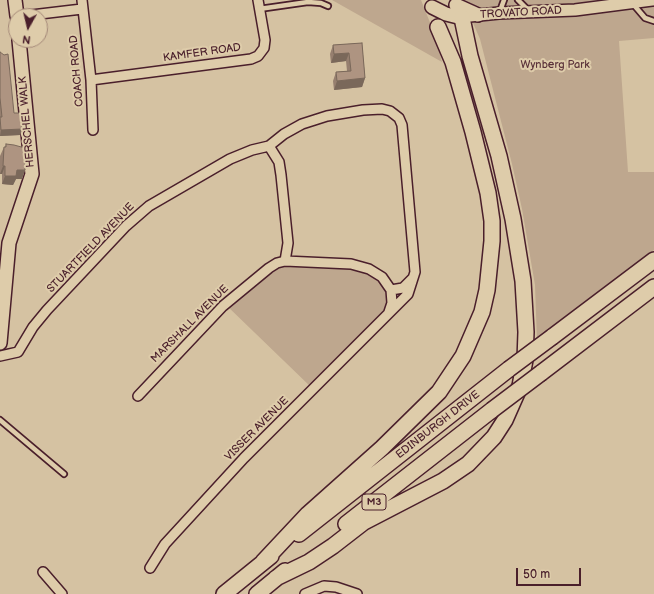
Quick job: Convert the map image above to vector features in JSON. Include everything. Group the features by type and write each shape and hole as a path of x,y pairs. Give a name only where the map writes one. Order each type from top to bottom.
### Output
{"highway":[{"path":"453,62 451,36 455,26 457,8"},
{"path":"276,578 309,562 364,522 443,481 468,464 494,437 505,420 520,386 525,360 526,332 523,281 513,219 499,156 457,8"},
{"path":"263,562 308,514 382,448 439,392 463,356 482,312 490,264 492,221 488,193 473,132 453,62 438,27"},
{"name":"EDINBURGH DRIVE","path":"224,594 509,369 654,260"},
{"name":"EDINBURGH DRIVE","path":"257,594 492,410 654,287"}],"main road":[{"path":"430,4 446,14 457,8 478,15"},
{"path":"430,4 438,27"},
{"name":"HERSCHEL WALK","path":"0,343 4,257 32,174 20,48"}],"street":[{"name":"TROVATO ROAD","path":"478,15 575,10 632,4 652,0"},
{"name":"COACH ROAD","path":"48,11 82,4 91,80 94,130"},
{"name":"KAMFER ROAD","path":"91,80 251,59 258,56 264,48 265,40 259,4"},
{"name":"STUARTFIELD AVENUE","path":"0,356 18,352 33,327 47,310 126,226 149,206 230,159 252,150 269,146 284,134 302,124 327,116 382,109 395,114 399,118 402,125 415,272 408,294 389,312"},
{"path":"269,146 279,162 281,175 288,243 285,262 351,264 362,266 380,275 391,290 392,303 389,312"},
{"name":"MARSHALL AVENUE","path":"138,396 222,306 268,268 278,263 285,262"},
{"path":"391,290 407,285 415,272"},
{"name":"VISSER AVENUE","path":"150,568 165,544 244,458 389,312"},
{"path":"43,572 59,593"},
{"path":"305,594 324,586 336,587 357,594"}],"lane":[{"path":"499,13 504,0"},
{"path":"518,0 531,12"},
{"path":"259,4 308,2 321,3 328,6"},
{"path":"632,4 645,18 654,21"},
{"path":"0,420 64,474"}],"green space":[{"path":"332,0 421,0 435,35 442,62"},
{"name":"Wynberg Park","path":"463,0 654,0 654,38 619,41 628,172 654,172 654,250 537,342 535,285 522,209 480,39"},
{"path":"271,265 364,268 388,286 388,312 313,389 225,304"}],"building":[{"path":"362,43 365,78 337,81 336,72 351,71 349,53 334,54 333,45"},
{"path":"0,52 4,55 8,54 14,113 21,113 22,129 1,130"},
{"path":"6,144 25,148 25,170 17,170 16,176 5,176 5,166 3,166 4,147 6,147"}]}
